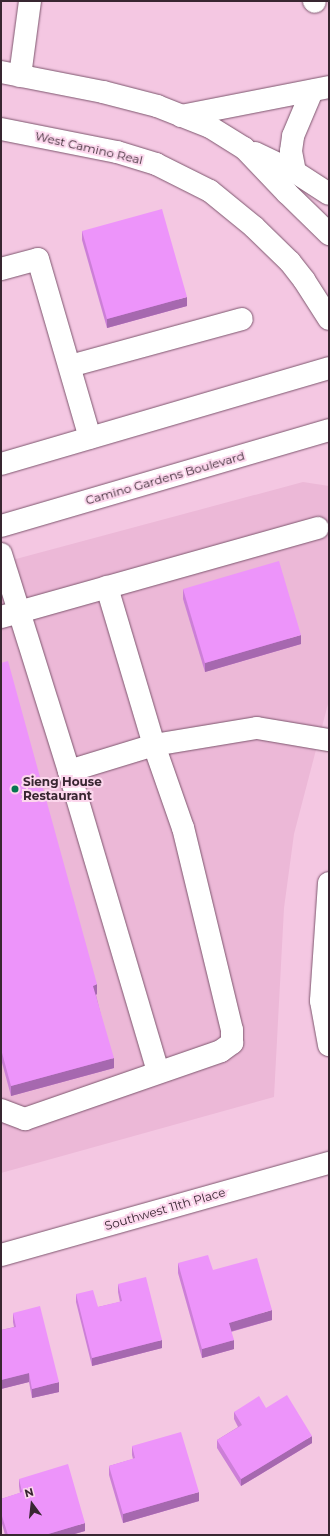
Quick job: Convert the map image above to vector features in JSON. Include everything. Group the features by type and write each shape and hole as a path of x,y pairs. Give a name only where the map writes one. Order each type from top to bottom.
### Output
{"street":[{"path":"30,1 11,74 103,92 157,106 210,127 244,148 295,172 329,194"},
{"path":"181,116 320,89"},
{"path":"295,172 291,151 293,136 320,89"},
{"name":"West Camino Real","path":"1,129 117,152 156,164 210,191 254,227 290,262 304,280 329,319"},
{"path":"244,148 329,234"},
{"path":"1,269 38,259 90,438"},
{"path":"70,366 242,319"},
{"path":"1,464 329,368"},
{"name":"Camino Gardens Boulevard","path":"1,526 329,430"},
{"path":"10,614 318,528"},
{"path":"1,554 10,614 69,771 158,1072"},
{"path":"5,1115 25,1119 221,1051 232,1043 232,1036 183,828 154,745 107,586"},
{"path":"69,771 154,745 257,728 329,740"},
{"path":"329,883 321,1002 329,1045"},
{"name":"Southwest 11th Place","path":"1,1255 329,1163"}],"shaded area":[{"path":"303,482 329,486 329,700 294,834 284,908 274,1097 1,1173 1,563"}],"building":[{"path":"162,209 187,297 107,319 82,231"},
{"path":"279,561 301,635 205,663 183,589"},
{"path":"8,661 97,984 93,986 114,1058 11,1086 1,1049 1,663"},
{"path":"208,1255 213,1270 257,1258 272,1310 229,1323 234,1340 202,1349 178,1263"},
{"path":"146,1277 162,1340 92,1358 76,1294 93,1290 98,1307 122,1301 118,1284"},
{"path":"40,1306 59,1382 32,1389 29,1373 1,1380 1,1330 16,1327 13,1313"},
{"path":"287,1395 312,1436 241,1479 217,1440 242,1425 234,1412 259,1396 266,1408"},
{"path":"181,1432 199,1492 123,1514 109,1466 135,1458 132,1446"},
{"path":"68,1464 85,1523 45,1535 8,1535 1,1513 1,1499 22,1492 19,1479"}],"place":[{"name":"Sieng House Restaurant","path":"15,789"}]}
